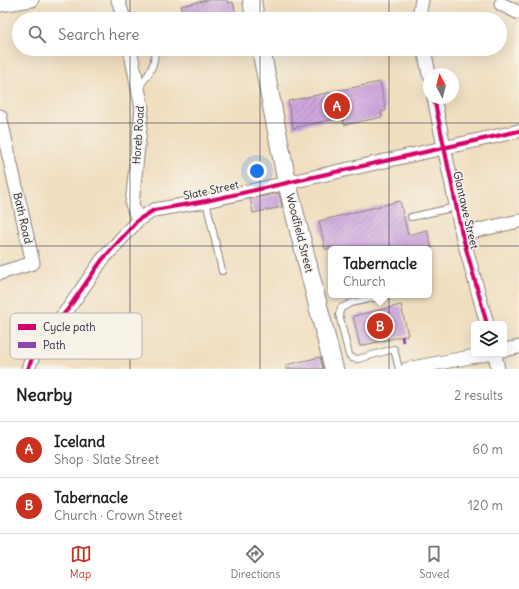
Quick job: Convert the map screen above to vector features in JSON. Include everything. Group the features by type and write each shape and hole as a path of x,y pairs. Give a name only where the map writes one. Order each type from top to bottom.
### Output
{"main road":[{"path":"252,0 254,12"},
{"name":"Woodfield Street","path":"262,56 287,182 334,369"}],"street":[{"path":"0,5 32,0"},
{"path":"118,0 122,12"},
{"path":"420,12 422,0"},
{"path":"501,4 519,13"},
{"name":"Horeb Road","path":"131,56 142,108 132,204 138,220"},
{"path":"425,56 428,68"},
{"name":"Glantawe Street","path":"435,104 462,234 486,321"},
{"name":"Bath Road","path":"0,116 33,263 0,273"},
{"name":"Slate Street","path":"65,313 102,260 138,220 154,210 206,201 519,131"},
{"path":"462,234 519,221"},
{"path":"507,349 519,347"},
{"path":"407,369 471,357"},
{"path":"496,357 498,369"},
{"name":"Slate Street","path":"28,369 32,359"}],"lane":[{"path":"138,89 152,70 155,56"},
{"path":"206,201 222,271"},
{"path":"411,217 456,207"},
{"path":"374,298 351,303 341,308 339,314 349,355 352,358 358,358 394,349 399,369"}],"building":[{"path":"207,0 227,0 228,3 233,2 236,12 182,12 181,6"},
{"path":"380,82 386,111 381,112 382,117 344,125 343,117 293,128 288,101"},
{"path":"279,193 282,207 253,213 250,199"},
{"path":"400,201 408,235 427,230 431,246 328,246 328,249 325,249 319,221"},
{"path":"401,305 408,335 360,346 353,316"},
{"path":"320,357 323,369 286,369 286,365"}],"marked path":[{"path":"402,336 403,342"}],"cycle path":[{"path":"435,104 462,234 486,321"},
{"path":"65,313 102,260 138,220 154,210 206,201 519,131"},
{"path":"28,369 32,359"}],"place":[{"name":"Iceland","path":"337,106"},
{"name":"Tabernacle","path":"380,326"}]}
